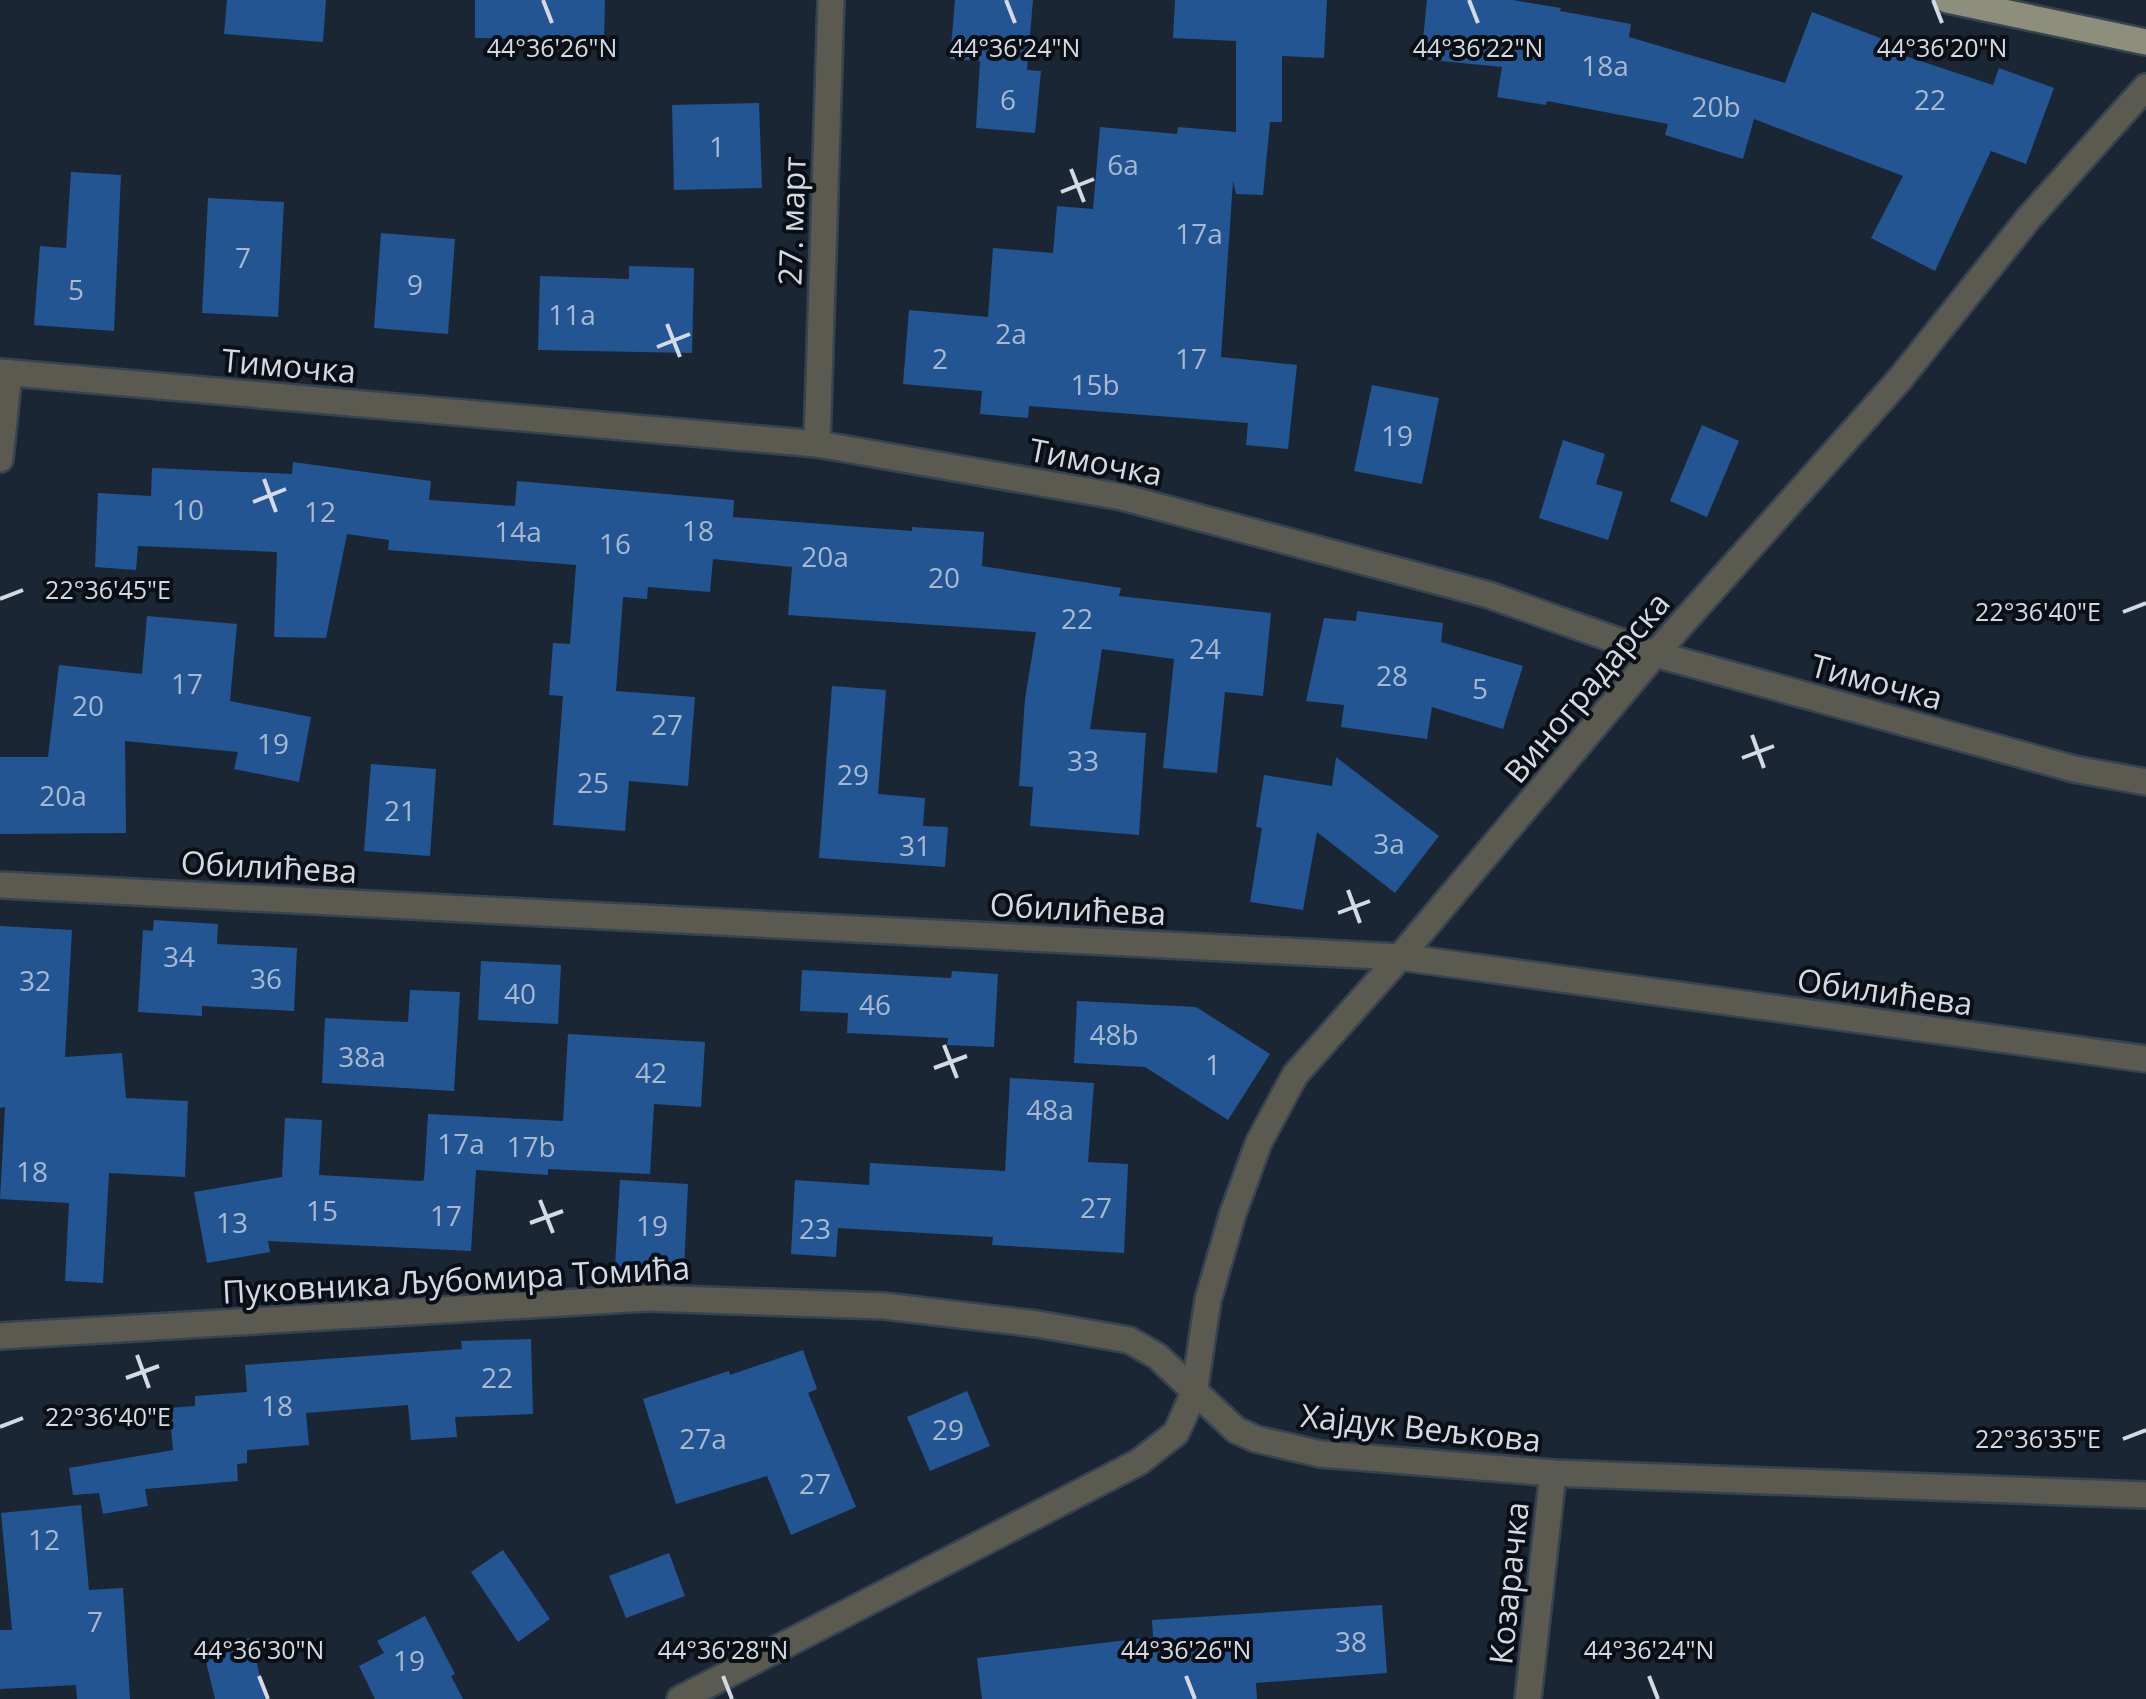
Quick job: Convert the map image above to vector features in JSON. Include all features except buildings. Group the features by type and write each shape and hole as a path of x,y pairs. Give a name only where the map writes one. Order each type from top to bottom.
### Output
{"main road":[{"path":"1947,0 2146,42"}],"street":[{"name":"27. март","path":"817,444 831,0"},
{"name":"Виноградарска","path":"1194,1393 1208,1300 1233,1213 1259,1142 1295,1076 1655,654 1900,379 2028,219 2146,88"},
{"name":"Тимочка","path":"4,373 817,444 1122,497 1489,595 1655,654 2074,769 2146,782"},
{"path":"0,458 4,373"},
{"name":"Обилићева","path":"0,885 1400,957 2146,1060"},
{"name":"Пуковника Љубомира Томића","path":"0,1336 646,1298 884,1306 1037,1324 1129,1340 1157,1356 1194,1393"},
{"path":"680,1699 1139,1462 1176,1433 1194,1393"},
{"name":"Хајдук Вељкова","path":"1194,1393 1236,1430 1320,1454 1553,1473 2146,1495"},
{"name":"Козарачка","path":"1528,1699 1553,1473"}]}
